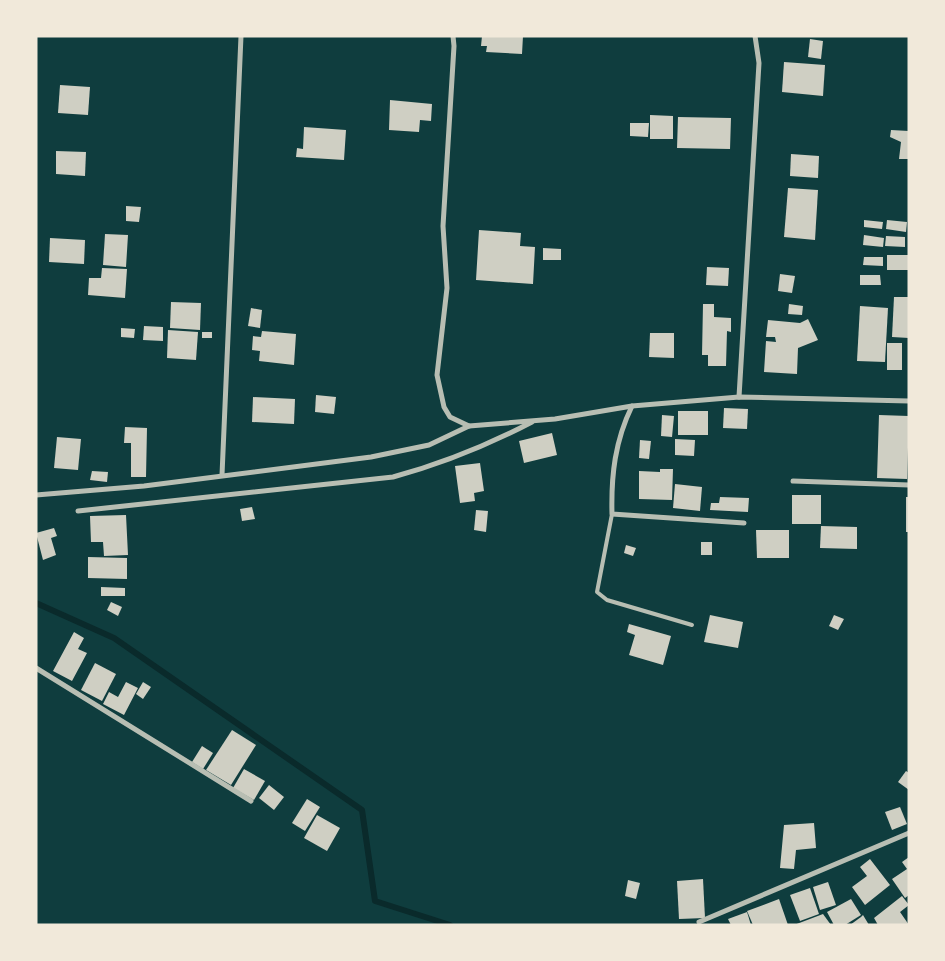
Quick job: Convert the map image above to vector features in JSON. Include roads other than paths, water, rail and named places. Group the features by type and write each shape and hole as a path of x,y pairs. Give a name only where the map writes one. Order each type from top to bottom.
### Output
{"street":[{"path":"222,475 241,36"},
{"path":"453,36 454,46 442,226 447,288 437,375 440,394 450,417 468,426"},
{"path":"739,397 759,63 755,36"},
{"path":"36,495 144,486 371,457 429,445 468,426 535,420 632,406 739,397 909,401"},
{"path":"632,406 621,429 613,464 612,514 744,522"},
{"path":"78,511 393,477 423,469 482,446 535,420"},
{"path":"793,481 909,485"},
{"path":"36,668 251,801"},
{"path":"699,922 909,833"}],"lane":[{"path":"612,514 597,592 607,600 692,625"}],"waterway":[{"path":"36,603 114,638 362,810 375,901 450,925"}]}
